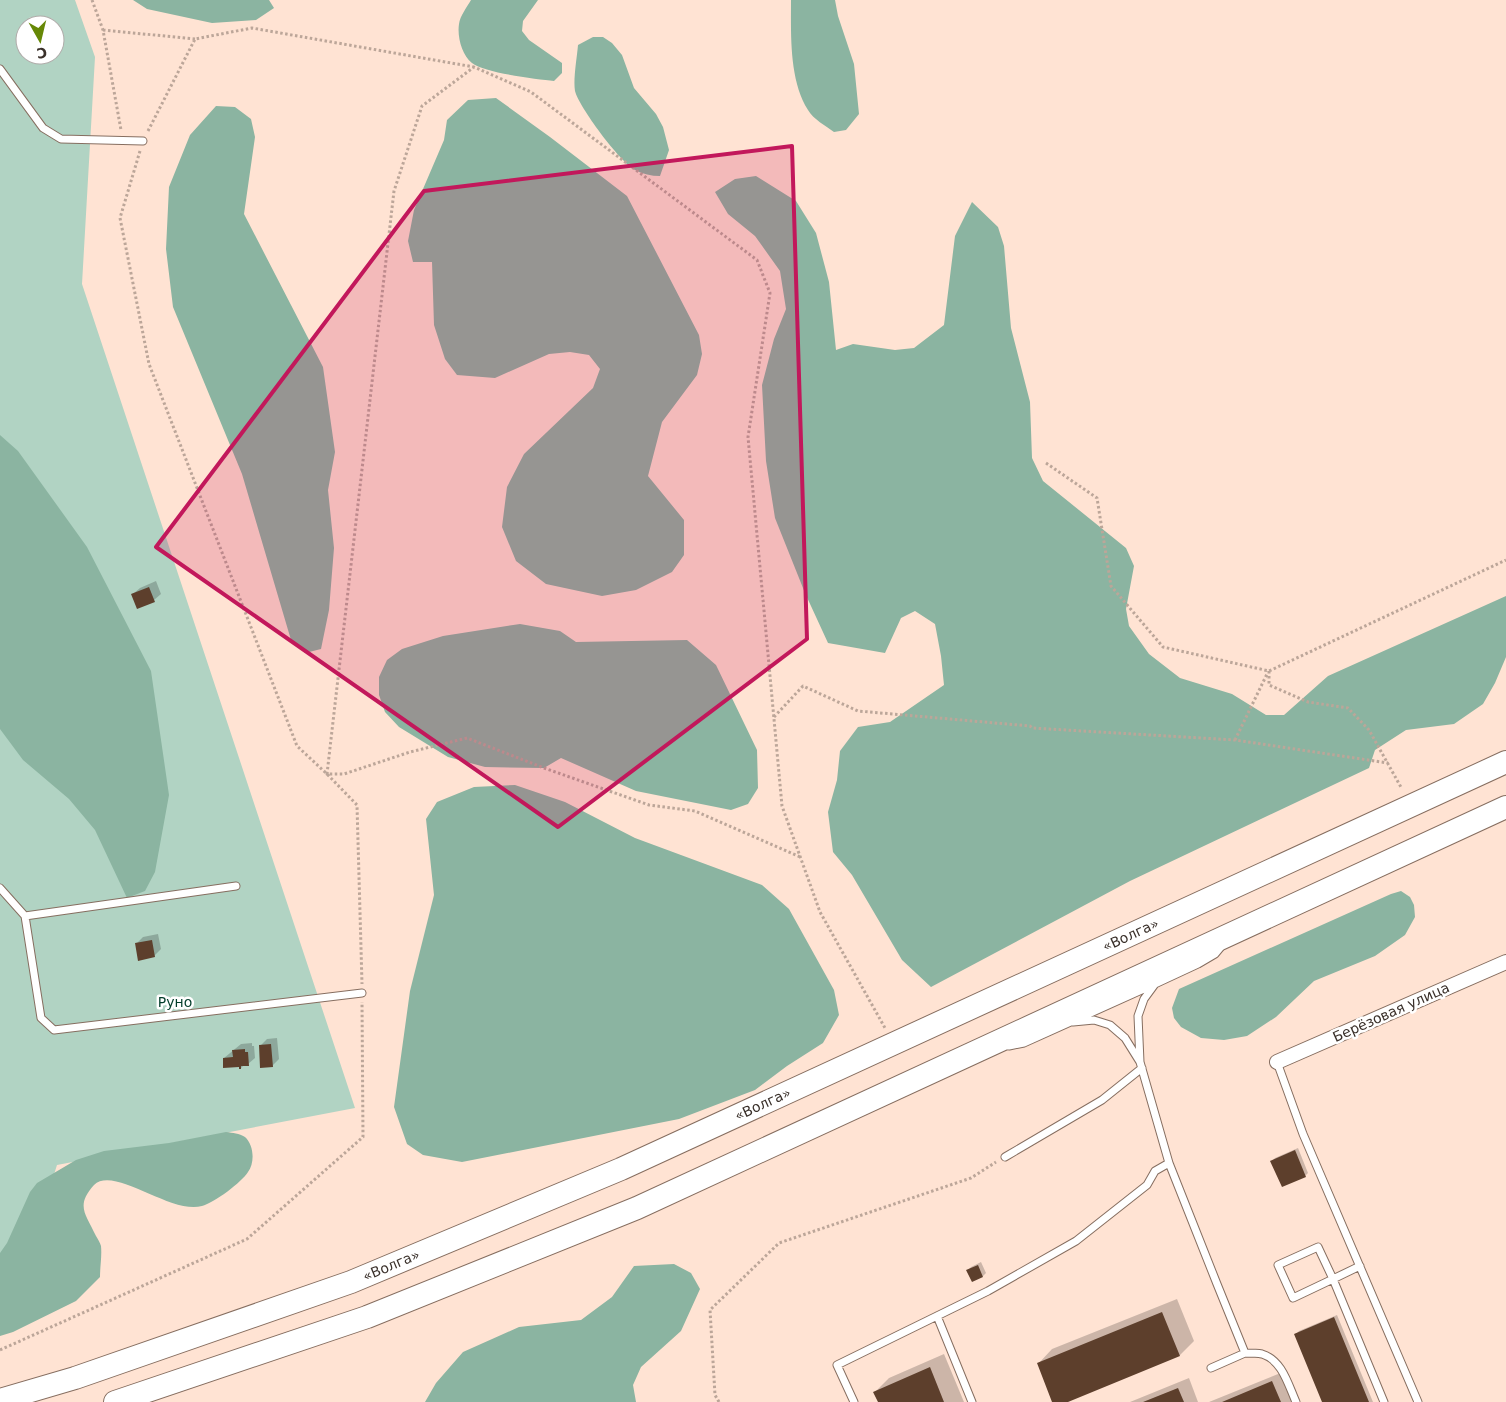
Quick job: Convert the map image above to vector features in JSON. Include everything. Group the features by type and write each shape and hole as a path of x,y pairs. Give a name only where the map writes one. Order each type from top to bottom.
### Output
{"highway":[{"name":"«Волга»","path":"0,1400 75,1378 352,1282 621,1169 1506,762"},
{"path":"115,1402 367,1317 637,1208 1506,807"}],"street":[{"name":"Берёзовая улица","path":"1277,1062 1506,962"}],"lane":[{"path":"0,70 43,128 61,139 143,141"},
{"path":"25,916 236,886"},
{"path":"0,888 25,916 41,1018 54,1030 362,993"},
{"path":"974,1051 988,1051 1024,1043 1073,1022 1198,964 1215,954 1234,932"},
{"path":"1155,984 1144,999 1138,1016 1141,1065 1169,1162 1246,1353"},
{"path":"1073,1022 1094,1020 1110,1025 1125,1038 1141,1065"},
{"path":"1277,1062 1303,1134 1418,1402"},
{"path":"1006,1157 1102,1100 1141,1065"},
{"path":"854,1402 838,1365 988,1291 1076,1241 1147,1185 1155,1171 1169,1162"},
{"path":"1360,1266 1333,1279 1293,1298 1278,1266 1318,1247 1333,1279 1384,1402"},
{"path":"937,1316 972,1402"},
{"path":"1210,1368 1246,1353 1262,1354 1278,1364 1296,1402"}],"path":[{"path":"92,0 103,30 122,140"},
{"path":"103,30 195,40 252,28 474,68 531,92 757,260 770,293 748,437 782,806 820,912 893,1044"},
{"path":"0,1350 247,1239 363,1136 362,949 357,805 297,746 149,364 120,218 143,141 195,40"},
{"path":"327,774 394,191 422,106 474,68"},
{"path":"1046,463 1097,498 1111,586 1163,647 1269,671 1506,560"},
{"path":"1235,740 1269,671"},
{"path":"1269,671 1269,685 1308,702 1348,708 1369,730 1412,805"},
{"path":"774,717 803,686 858,711 1030,726 1032,728 1235,740 1388,763"},
{"path":"327,774 344,774 410,752 466,738 649,805 695,811 800,857"},
{"path":"719,1402 715,1395 710,1310 779,1243 971,1178 1006,1157"}],"highlighted area":[{"path":"792,146 807,639 558,827 156,547 424,191"}],"green space":[{"name":"Руно","path":"0,0 75,0 95,57 82,284 355,1108 57,1165 18,1288 0,1294"},
{"path":"133,0 269,0 274,8 256,20 212,23 147,9"},
{"path":"471,0 538,0 523,21 522,31 529,40 562,63 562,73 554,81 524,77 487,70 478,67 468,60 460,40 459,24"},
{"path":"791,0 835,0 838,16 854,64 859,114 846,130 834,132 820,122 810,113 802,98 797,85 792,56"},
{"path":"593,37 603,37 612,43 622,55 634,88 656,114 663,127 669,150 660,176 641,173 628,165 601,133 578,99 574,81 578,45"},
{"path":"496,98 627,196 699,335 702,354 697,375 662,422 648,476 684,520 684,555 672,572 636,590 602,596 546,584 516,561 502,527 507,487 524,454 593,388 600,369 589,355 570,352 549,354 495,378 457,375 445,359 434,325 432,262 413,262 408,241 414,210 444,140 447,120 468,100"},
{"path":"216,106 235,107 251,119 255,137 244,214 323,367 335,452 328,490 334,548 329,610 321,649 305,653 291,640 242,474 173,307 166,249 169,187 190,135"},
{"path":"756,176 796,201 816,233 829,282 836,350 853,344 895,350 914,348 944,325 955,236 972,202 998,227 1004,246 1011,328 1030,402 1032,458 1043,481 1126,548 1134,566 1126,609 1129,626 1149,654 1180,678 1232,694 1266,715 1284,715 1328,676 1506,596 1506,657 1495,683 1483,704 1454,724 1406,730 1375,750 1369,768 1130,881 931,987 902,960 852,875 833,852 828,812 837,780 840,751 858,727 890,722 944,685 935,624 915,611 901,618 885,653 828,643 805,593 775,518 766,461 762,385 774,339 786,309 780,271 755,236 728,214 715,192 735,179"},
{"path":"0,435 18,451 87,547 151,671 169,795 155,872 145,891 127,898 95,830 69,799 23,760 0,729"},
{"path":"520,624 560,631 576,642 687,640 716,665 757,750 758,788 748,804 731,810 636,791 561,758 544,768 485,767 448,757 399,727 385,712 379,695 379,677 387,660 402,649 443,636"},
{"path":"515,785 565,802 635,838 762,885 789,909 834,990 839,1015 823,1043 787,1066 755,1090 679,1119 462,1162 423,1155 407,1144 394,1107 410,991 434,895 426,819 437,802 474,787"},
{"path":"1401,891 1410,897 1414,905 1415,917 1405,935 1375,956 1314,981 1276,1017 1247,1036 1224,1040 1201,1038 1181,1027 1174,1018 1172,1008 1179,989"},
{"path":"226,1132 236,1133 248,1140 252,1149 252,1164 240,1181 220,1197 207,1204 189,1207 175,1204 115,1181 103,1181 94,1185 85,1199 84,1210 101,1246 100,1277 76,1301 13,1332 0,1336 0,1253 7,1243 30,1192 37,1183 76,1160 104,1151 169,1143"},
{"path":"674,1264 691,1273 700,1289 681,1331 641,1367 633,1385 636,1402 425,1402 436,1383 463,1352 519,1327 581,1320 612,1297 634,1266"}],"building":[{"path":"149,587 155,602 137,609 131,594"},
{"path":"152,940 155,957 138,961 135,943"},
{"path":"271,1044 273,1067 260,1068 259,1045"},
{"path":"245,1049 245,1052 248,1052 249,1066 241,1066 241,1069 239,1067 223,1068 223,1058 233,1057 232,1050"},
{"path":"1295,1150 1306,1177 1282,1187 1270,1161"},
{"path":"978,1265 983,1277 972,1282 966,1270"},
{"path":"1162,1312 1180,1356 1068,1402 1052,1402 1037,1363"},
{"path":"1334,1317 1369,1402 1322,1402 1294,1334"},
{"path":"930,1367 944,1402 878,1402 873,1392"},
{"path":"1272,1381 1281,1402 1222,1402"},
{"path":"1178,1388 1184,1402 1143,1402"}]}
